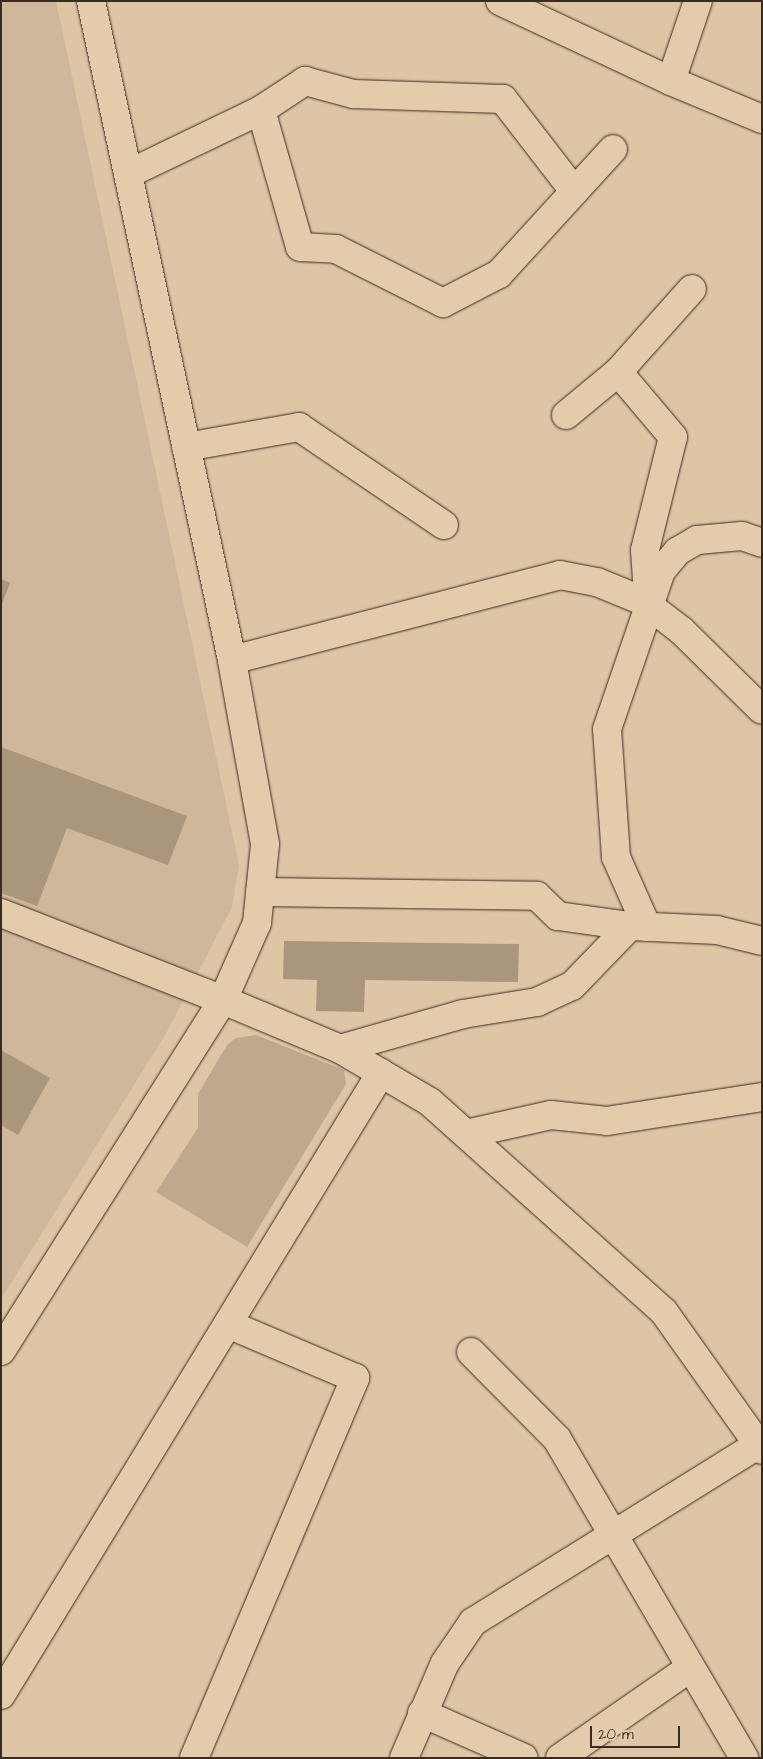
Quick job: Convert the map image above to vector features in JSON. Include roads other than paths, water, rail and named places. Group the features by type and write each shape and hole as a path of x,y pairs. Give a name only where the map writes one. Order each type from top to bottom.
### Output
{"street":[{"path":"1,1351 223,1000 257,923 265,844 232,660 91,1"},
{"path":"500,1 671,81 762,118"},
{"path":"671,81 693,3"},
{"path":"128,174 261,110 305,82 353,94 503,99 574,191"},
{"path":"261,110 300,247 336,249 443,303 499,274 613,149"},
{"path":"566,415 618,372 692,289"},
{"path":"618,372 673,437 645,550 649,605"},
{"path":"186,447 299,427 444,525"},
{"path":"638,926 616,857 607,729 661,571 678,551 697,540 742,536 762,543"},
{"path":"232,660 560,575 597,582 649,605 762,710"},
{"path":"260,892 537,896 558,916 638,926 717,930 762,941"},
{"path":"1,913 223,1000 340,1049 430,1102 664,1312 760,1447 473,1622 445,1663 404,1758"},
{"path":"340,1049 463,1014 537,1002 572,986 638,926"},
{"path":"1,1695 381,1073"},
{"path":"466,1134 551,1115 607,1121 762,1097"},
{"path":"194,1758 355,1378 228,1324"},
{"path":"471,1352 557,1440 744,1758"},
{"path":"560,1758 690,1668"},
{"path":"422,1713 524,1758"}]}
